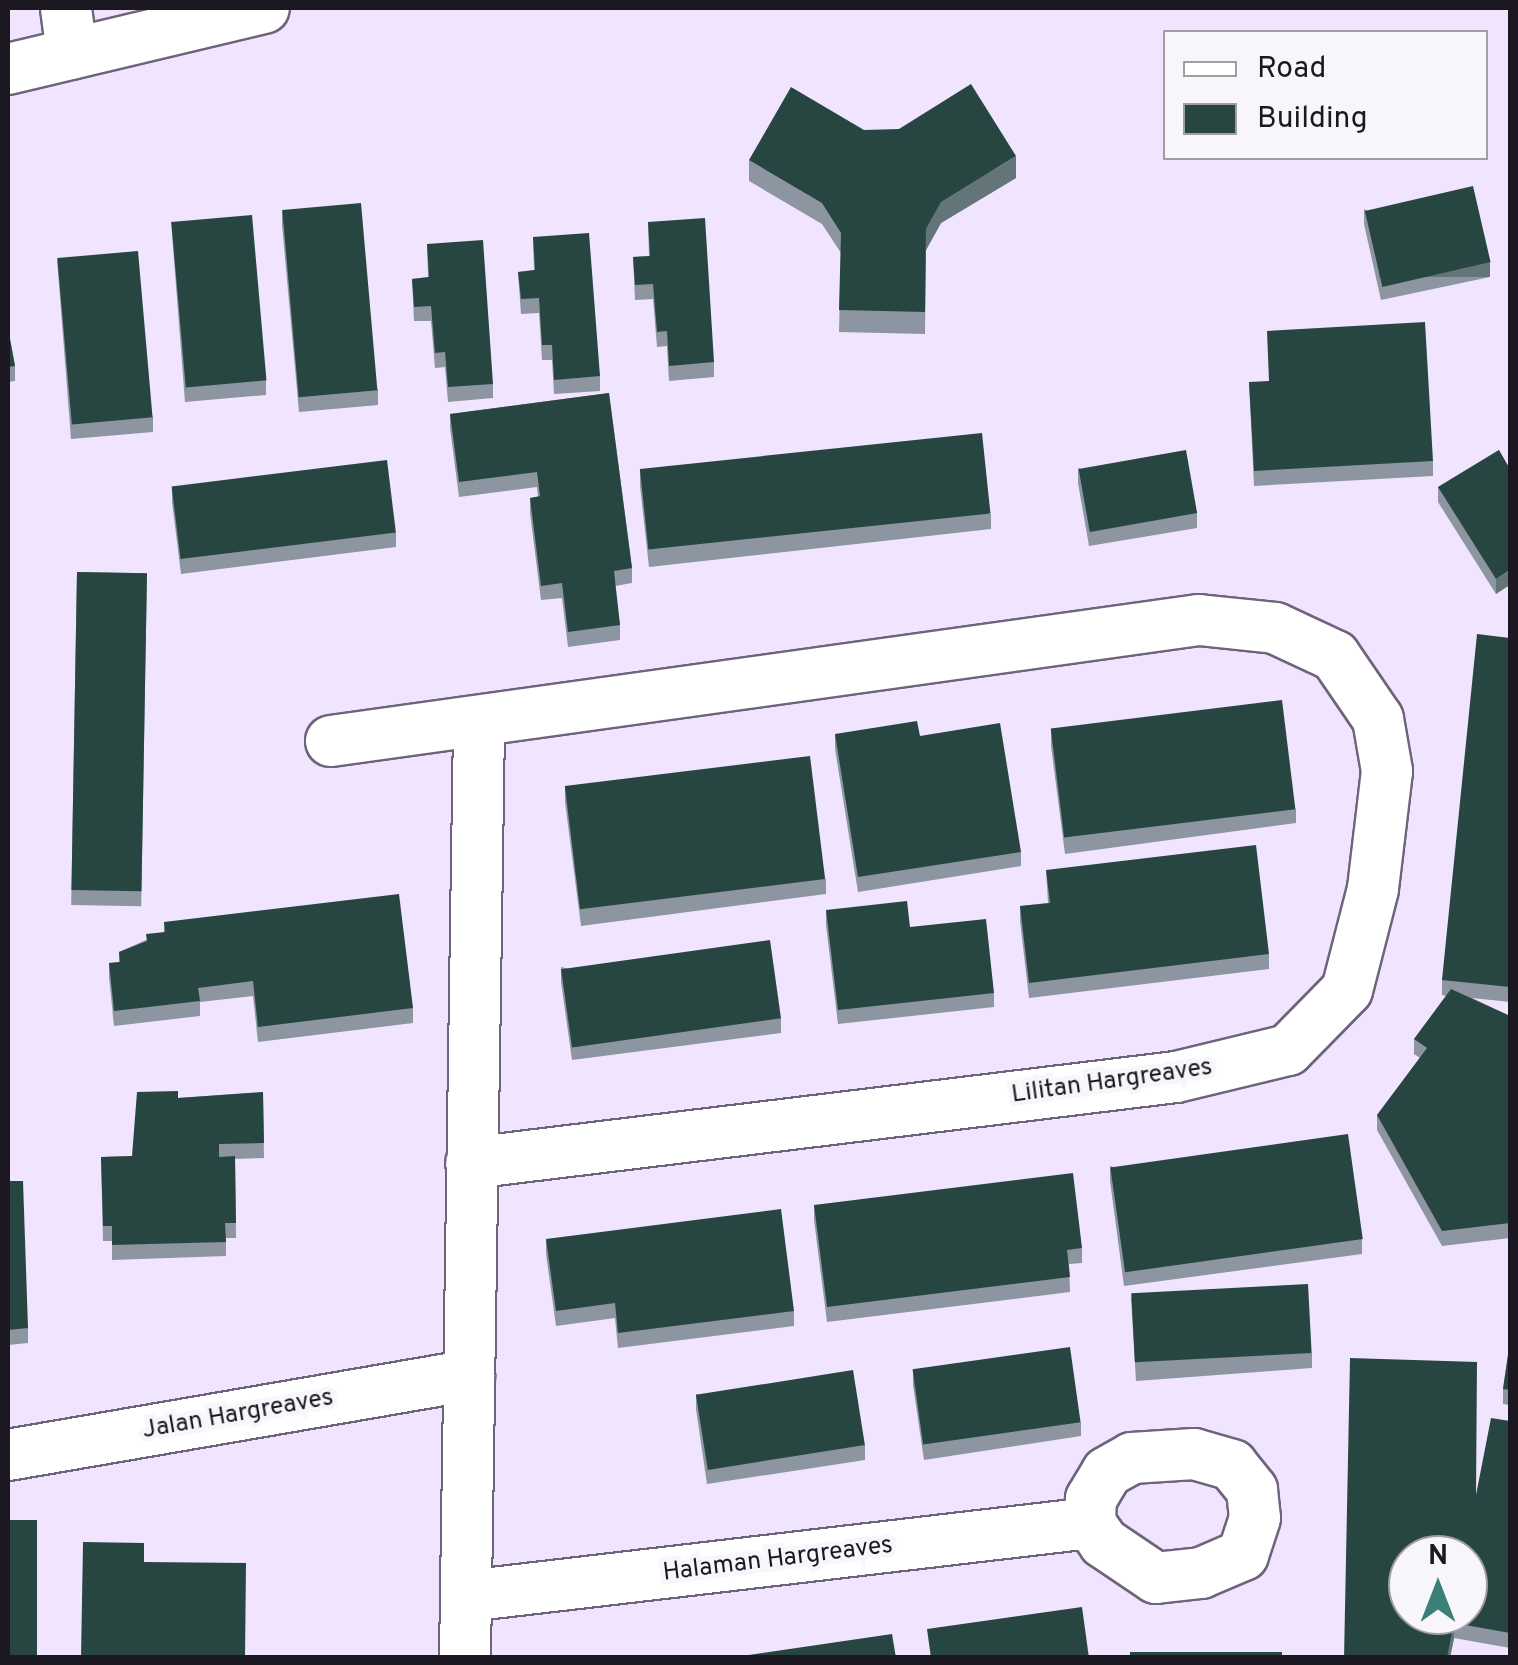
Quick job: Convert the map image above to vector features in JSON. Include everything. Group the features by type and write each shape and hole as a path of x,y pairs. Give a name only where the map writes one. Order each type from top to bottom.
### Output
{"street":[{"path":"8,70 69,31 264,8"},
{"name":"Lilitan Hargreaves","path":"332,742 480,725 1199,620 1275,628 1335,656 1378,719 1387,771 1372,889 1348,990 1288,1050 1176,1077 471,1163"},
{"path":"465,1658 480,725"},
{"name":"Jalan Hargreaves","path":"8,1455 469,1375"},
{"name":"Halaman Hargreaves","path":"467,1596 1090,1523"}],"building":[{"path":"971,84 1016,156 941,202 926,229 925,312 839,310 841,233 822,203 749,160 791,87 864,130 899,129"},
{"path":"1473,186 1491,262 1382,287 1365,211"},
{"path":"361,203 377,390 299,397 282,210"},
{"path":"252,215 266,380 186,387 171,222"},
{"path":"705,218 714,362 669,366 667,331 657,332 653,284 635,285 633,257 650,256 648,222"},
{"path":"589,233 600,376 554,380 552,345 542,345 539,298 521,299 518,272 535,270 533,237"},
{"path":"483,240 493,384 448,387 445,352 435,353 431,306 414,307 412,279 429,277 427,244"},
{"path":"138,251 153,417 72,424 57,258"},
{"path":"1425,322 1433,461 1254,471 1249,382 1269,381 1267,331"},
{"path":"8,328 15,366 8,367"},
{"path":"609,393 632,568 614,571 620,625 568,632 562,583 541,586 530,498 540,496 537,472 459,482 450,414"},
{"path":"982,433 990,514 648,550 640,469"},
{"path":"1186,450 1197,513 1090,532 1079,469"},
{"path":"1499,450 1510,469 1510,570 1496,579 1438,487"},
{"path":"387,460 396,532 181,559 172,486"},
{"path":"77,572 147,573 141,891 71,890"},
{"path":"1477,634 1510,638 1510,987 1442,980"},
{"path":"1282,700 1295,809 1064,838 1051,728"},
{"path":"917,721 920,736 1000,723 1021,852 858,877 835,734"},
{"path":"810,756 825,879 580,909 565,786"},
{"path":"1256,845 1269,954 1029,983 1020,906 1050,903 1046,870"},
{"path":"399,894 413,1008 258,1027 253,981 198,988 200,1001 114,1011 109,963 120,962 119,952 147,941 146,934 165,932 164,922"},
{"path":"907,901 910,927 986,919 994,993 838,1010 826,910"},
{"path":"770,940 781,1018 572,1048 561,969"},
{"path":"1451,989 1510,1016 1510,1223 1442,1231 1377,1115 1427,1048 1414,1039"},
{"path":"178,1091 178,1098 263,1092 264,1143 219,1144 219,1157 235,1156 236,1223 225,1223 226,1242 112,1245 112,1226 103,1226 101,1157 132,1156 137,1092"},
{"path":"1348,1134 1363,1239 1125,1272 1110,1167"},
{"path":"1073,1173 1082,1248 1067,1250 1070,1277 827,1307 814,1205"},
{"path":"8,1181 23,1181 28,1328 8,1330"},
{"path":"781,1209 794,1311 618,1333 615,1303 556,1311 546,1239"},
{"path":"1308,1284 1312,1353 1135,1362 1131,1293"},
{"path":"1510,1341 1510,1390 1503,1389"},
{"path":"1070,1347 1081,1422 923,1444 913,1369"},
{"path":"1350,1358 1477,1362 1476,1495 1491,1418 1510,1421 1510,1633 1488,1629 1488,1535 1388,1535 1388,1635 1452,1635 1447,1658 1344,1658"},
{"path":"853,1370 865,1445 708,1470 696,1395"},
{"path":"8,1520 37,1520 37,1658 8,1658"},
{"path":"83,1542 144,1543 144,1562 246,1563 245,1658 81,1658"},
{"path":"1082,1607 1089,1658 931,1658 927,1629"},
{"path":"892,1634 896,1658 735,1657"},
{"path":"1130,1652 1282,1652 1282,1658 1130,1658"}]}
